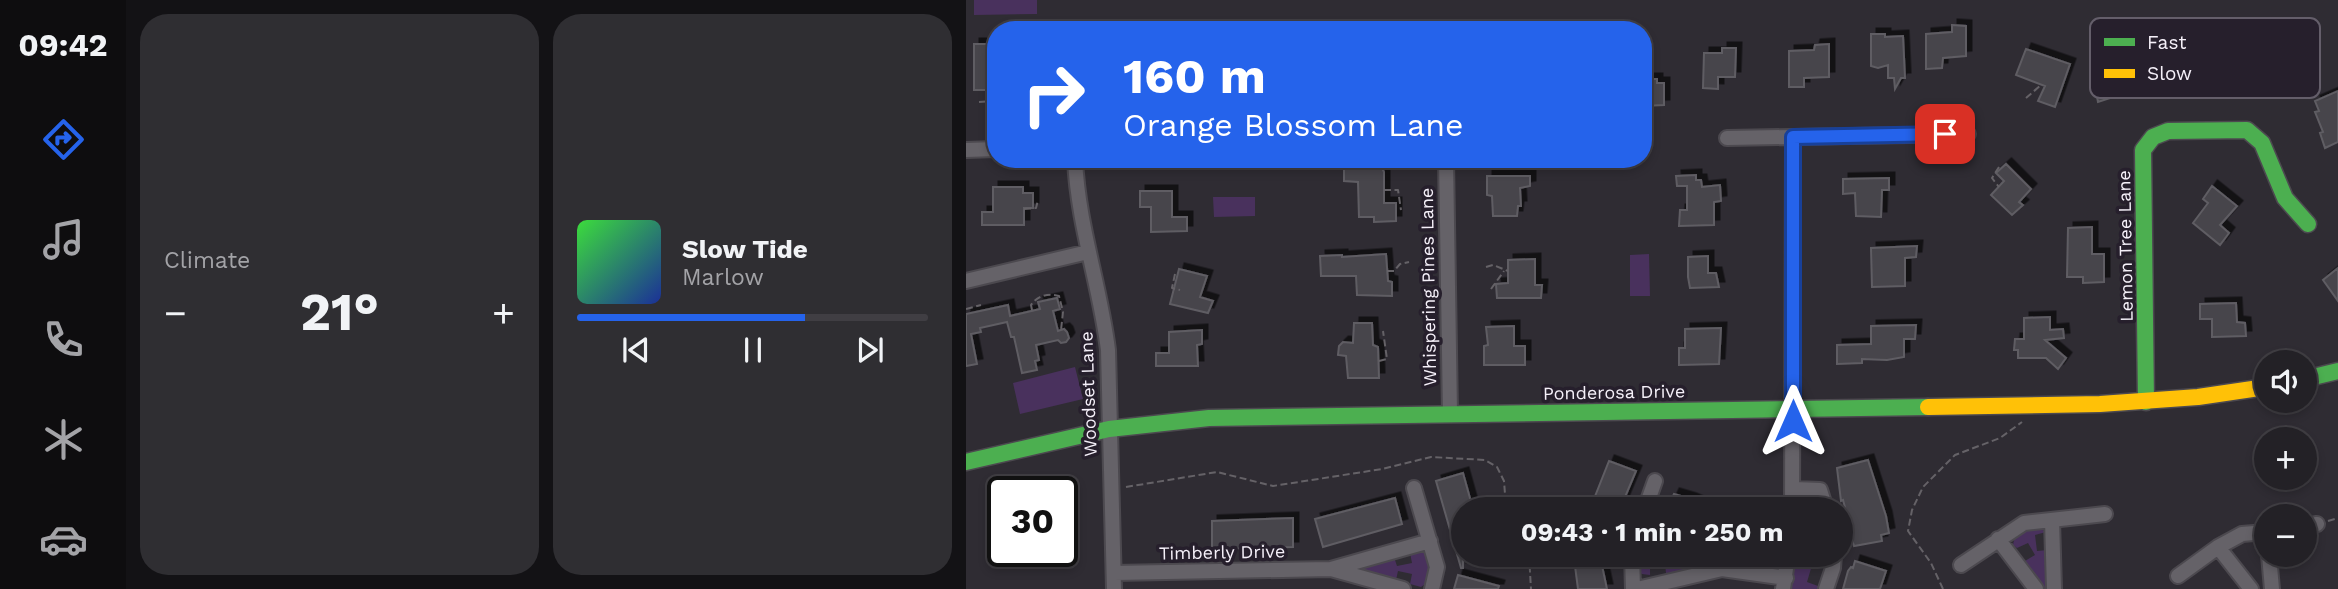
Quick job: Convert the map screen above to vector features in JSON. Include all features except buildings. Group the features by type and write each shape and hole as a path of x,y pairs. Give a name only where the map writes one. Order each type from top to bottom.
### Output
{"street":[{"name":"Lemon Tree Lane","path":"2146,402 2143,150 2147,142 2160,132 2168,131 2254,133 2265,146 2285,199 2308,224"},
{"path":"1727,138 1968,134"},
{"path":"1793,137 1793,497"},
{"path":"966,150 987,149"},
{"name":"Woodset Lane","path":"1076,168 1079,207 1108,350 1114,589"},
{"name":"Whispering Pines Lane","path":"1446,168 1450,414"},
{"path":"966,281 1088,252"},
{"path":"2317,376 2338,371"},
{"name":"Ponderosa Drive","path":"966,462 1109,429 1209,418 2146,402 2254,389"},
{"path":"1649,497 1655,481"},
{"path":"1414,488 1437,567 1432,589"},
{"path":"1794,489 1820,490 1822,497"},
{"path":"1961,565 2024,523 2105,514"},
{"path":"2052,520 2054,589"},
{"path":"2178,576 2218,547 2242,534 2254,533"},
{"path":"1998,538 2036,589"},
{"name":"Timberly Drive","path":"1114,573 1331,569 1430,541"},
{"path":"2218,547 2251,589"},
{"path":"1633,567 1635,589 1722,569"},
{"path":"1717,567 1784,584"},
{"path":"1826,589 1833,567"},
{"path":"2270,567 2272,589"},
{"name":"Timberly Drive","path":"1331,569 1403,589"}],"path":[{"path":"2026,98 2041,85"},
{"path":"979,102 987,102"},
{"path":"1999,167 1992,178 1999,187"},
{"path":"1384,190 1398,190 1401,210"},
{"path":"1024,209 1036,208 1038,200"},
{"path":"1387,271 1394,271 1400,264 1409,262"},
{"path":"1486,267 1493,265 1506,271 1491,289"},
{"path":"1175,274 1172,288 1180,290"},
{"path":"1032,310 1033,302 1049,294 1059,296 1063,312 1061,330"},
{"path":"966,309 981,305"},
{"path":"1379,361 1387,359 1383,331"},
{"path":"1944,589 1931,563 1908,531 1912,510 1923,487 1955,455 2000,438 2023,420"},
{"path":"1126,487 1217,472 1273,486 1382,469 1431,457 1485,460 1497,467 1504,481 1507,497"},
{"path":"1530,567 1531,589"}],"shaded area":[{"path":"974,0 1037,0 1037,14 974,15"},
{"path":"1213,197 1255,197 1255,216 1214,217"},
{"path":"1649,254 1650,296 1630,296 1630,255"},
{"path":"1075,367 1083,399 1020,414 1013,383"},
{"path":"2038,527 2046,532 2035,535 2037,551 2048,550 2051,589 2044,589 2025,561 2035,555 2028,543 2017,548 2013,545 2019,533"},
{"path":"1422,549 1428,554 1430,580 1421,587 1410,584 1412,574 1398,571 1396,580 1351,569 1394,557 1397,566 1412,563 1410,553"},
{"path":"1636,567 1650,567 1650,575 1642,574"},
{"path":"1665,567 1692,567 1688,572 1666,573"},
{"path":"1795,567 1811,567 1807,582 1818,586 1818,589 1790,589"}],"traffic: fast":[{"path":"2146,402 2143,150 2153,137 2168,131 2247,130 2262,143 2285,198 2308,224"},
{"path":"2317,376 2338,371"},
{"path":"966,462 1109,429 1209,418 1928,407"}],"traffic: slow":[{"path":"1928,407 2100,404 2198,397 2254,389"}],"route":[{"path":"1793,421 1793,137 1945,134"}]}
